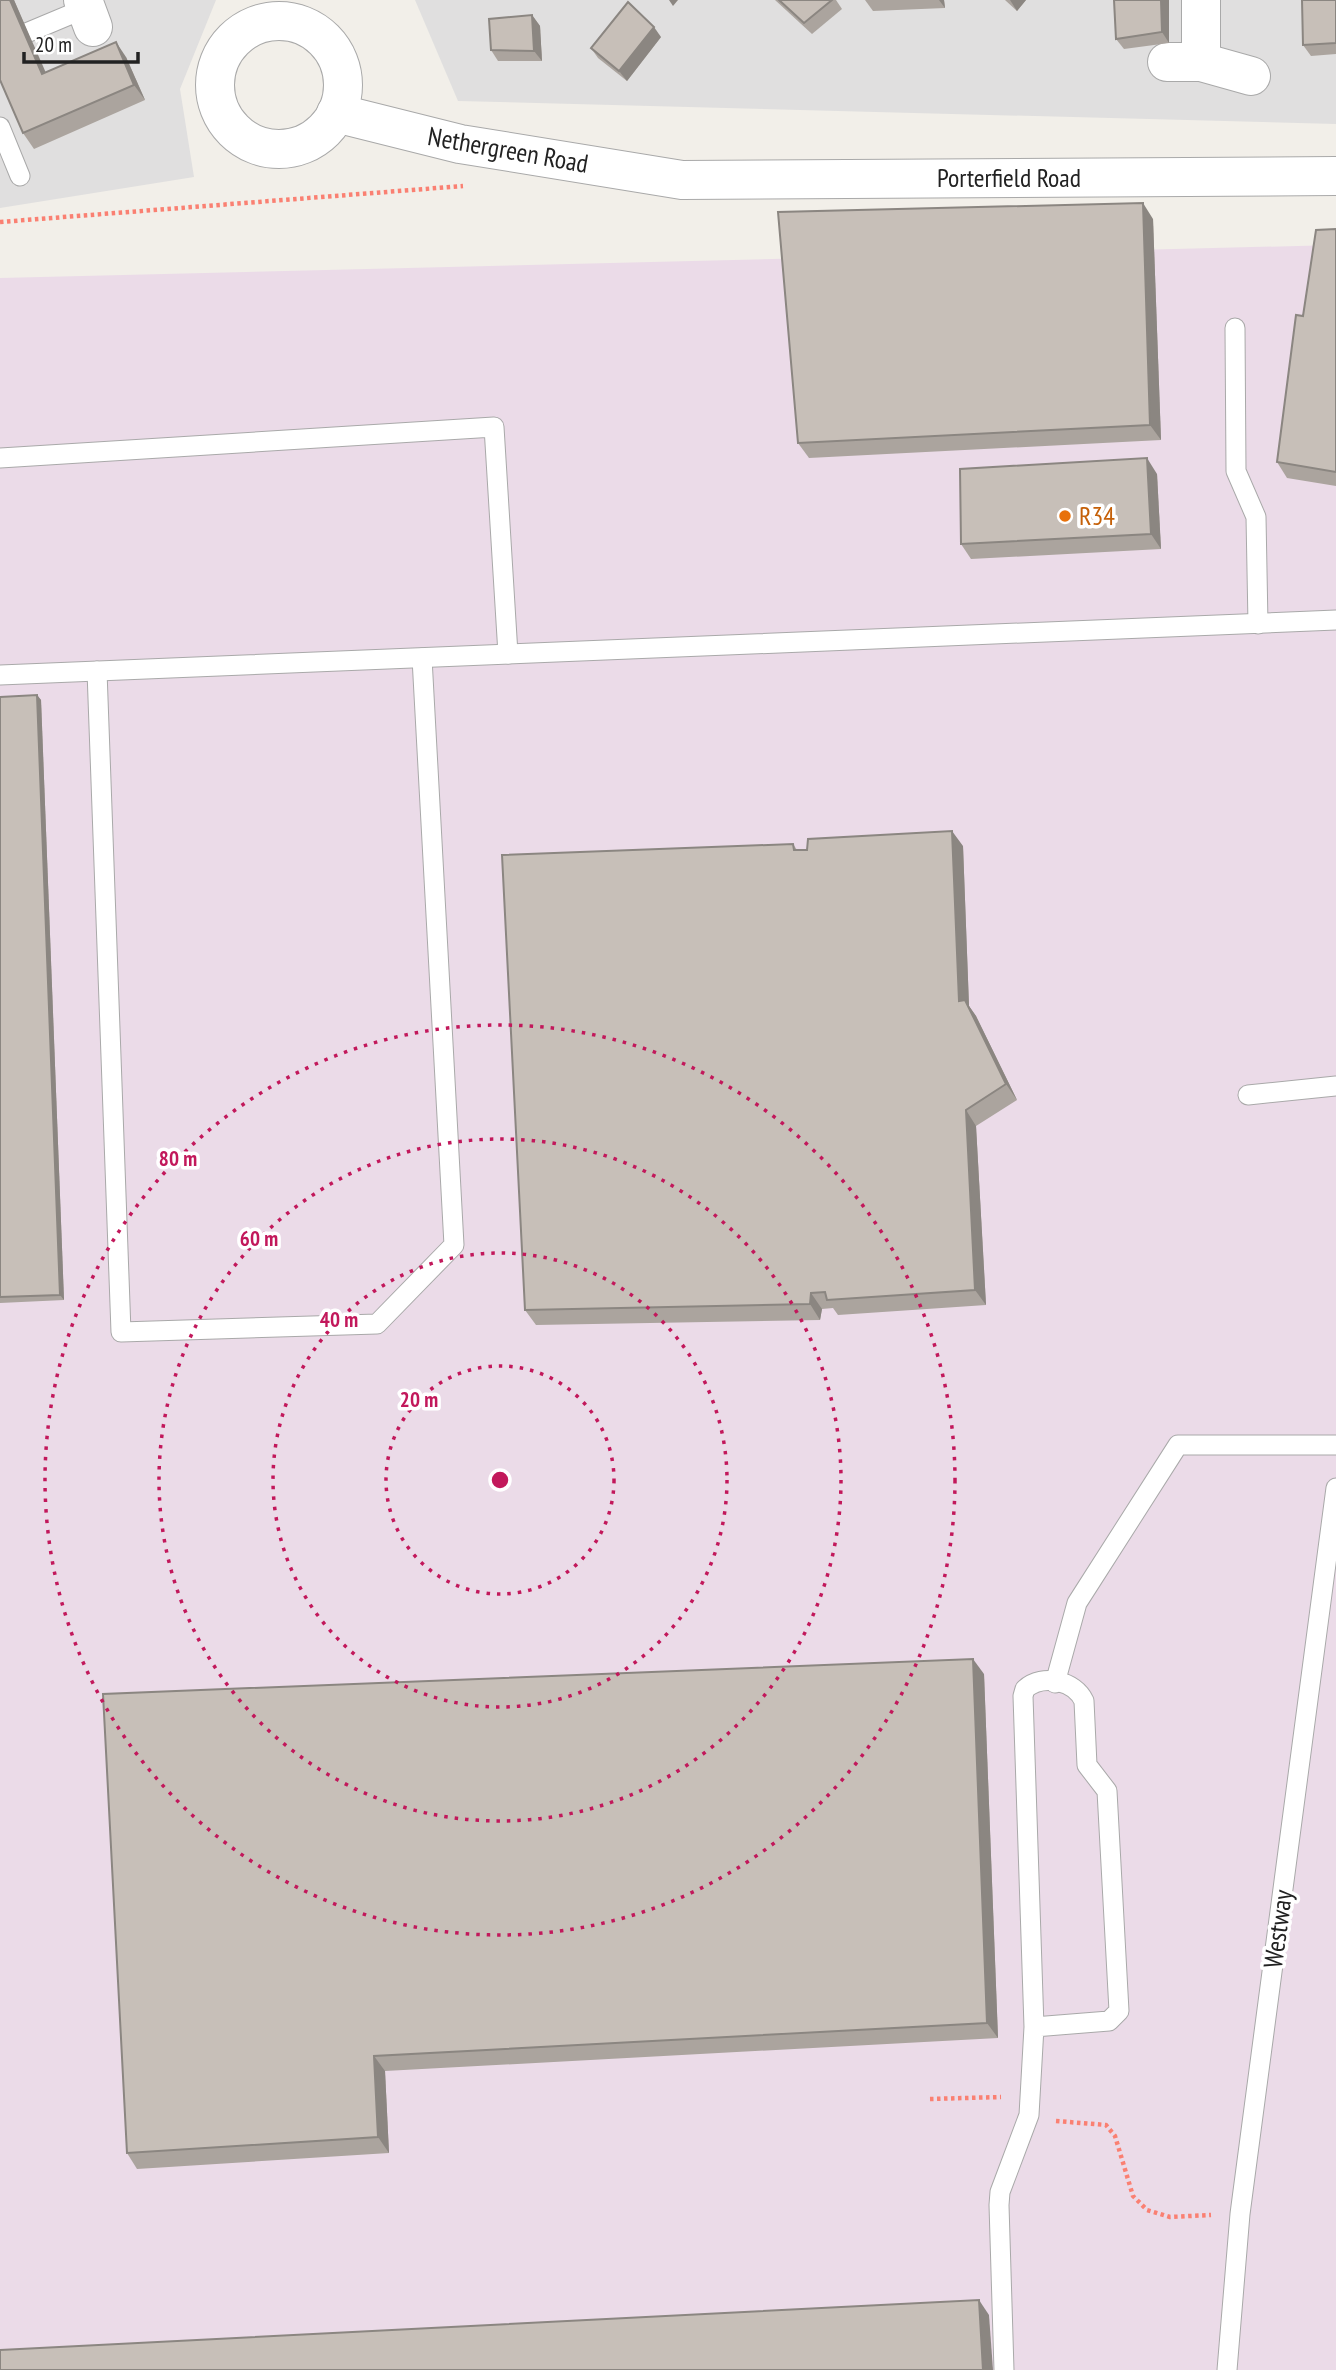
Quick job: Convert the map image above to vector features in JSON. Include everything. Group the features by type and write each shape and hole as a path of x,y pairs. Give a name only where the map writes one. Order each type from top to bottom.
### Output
{"street":[{"path":"1200,0 1184,62 1251,76"},
{"path":"275,10 294,23 312,29 326,41 337,58 342,76 342,95 336,113 323,131 304,143 283,149 261,146 241,136 225,121 215,78 221,56 235,38 275,10"},
{"name":"Nethergreen Road","path":"336,113 460,144 682,180"},
{"name":"Porterfield Road","path":"682,180 1336,176"}],"lane":[{"path":"0,44 87,12"},
{"path":"0,127 20,176"},
{"path":"1235,328 1236,471 1256,517 1258,624"},
{"path":"0,458 494,427 508,654"},
{"path":"0,675 1336,621"},
{"path":"97,671 121,1332 377,1324 454,1245 422,658"},
{"path":"1248,1095 1336,1086"},
{"path":"1055,1682 1077,1603 1178,1445 1336,1445"},
{"name":"Westway","path":"1227,2370 1240,2214 1336,1488"},
{"path":"1004,2370 999,2205 1004,2181 1029,2115 1034,2027 1023,1696 1030,1685 1039,1681 1069,1684 1081,1694 1084,1701 1087,1765 1107,1791 1119,2011 1109,2021 1034,2027"}],"path":[{"path":"0,222 473,185 460,144"},
{"path":"930,2099 999,2095 1029,2115 1072,2124 1106,2125 1115,2136 1133,2196 1147,2210 1170,2217 1240,2214"}],"shaded area":[{"path":"0,0 216,0 180,89 194,177 0,208"},
{"path":"415,0 1336,0 1336,124 458,101"},
{"path":"1336,245 1336,2370 0,2370 0,278"}],"building":[{"path":"0,0 10,0 42,74 116,42 134,85 23,133 0,80"},
{"path":"779,0 832,0 804,23"},
{"path":"1114,0 1161,0 1162,32 1116,39"},
{"path":"1302,0 1336,0 1336,43 1303,45"},
{"path":"628,2 654,27 619,71 591,48"},
{"path":"532,15 534,51 491,50 489,19"},
{"path":"1143,203 1150,425 798,443 778,212"},
{"path":"1336,229 1336,472 1277,462 1296,315 1303,316 1316,230"},
{"name":"R34","path":"1147,458 1151,534 961,544 960,469"},
{"path":"37,695 60,1295 0,1297 0,697"},
{"path":"952,831 959,1001 965,1000 1006,1084 966,1110 975,1290 827,1300 825,1292 811,1293 810,1304 525,1310 502,855 793,844 794,850 807,850 808,839"},
{"path":"973,1659 987,2023 374,2056 378,2137 127,2153 103,1694"},
{"path":"979,2300 983,2370 0,2370 0,2350"}],"place":[{"name":"R34","path":"1065,516"}]}
